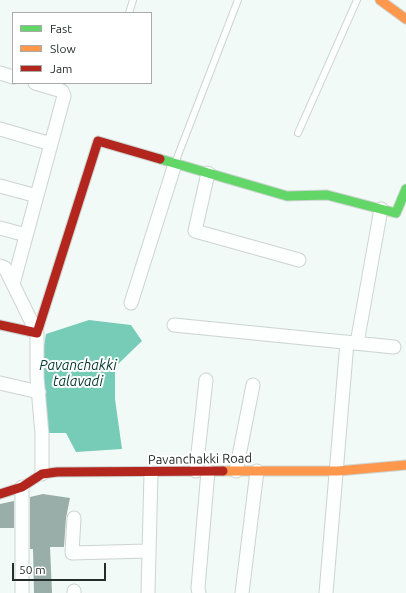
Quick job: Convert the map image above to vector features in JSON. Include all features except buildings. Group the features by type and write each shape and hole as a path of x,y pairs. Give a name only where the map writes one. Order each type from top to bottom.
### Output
{"street":[{"path":"380,0 406,19"},
{"path":"0,73 12,76"},
{"path":"13,284 64,94 38,84"},
{"path":"0,130 51,144"},
{"path":"0,494 22,487 35,480 42,474 38,333 98,141 287,196 327,195 396,212 406,189"},
{"path":"130,303 175,164"},
{"path":"208,173 195,231 299,260"},
{"path":"0,186 37,196"},
{"path":"326,593 352,342 381,208"},
{"path":"0,228 26,235"},
{"path":"0,266 5,268 38,333"},
{"path":"0,324 38,333"},
{"path":"174,325 394,347"},
{"path":"199,593 206,380"},
{"path":"0,383 39,392"},
{"path":"236,471 253,385"},
{"name":"Pavanchakki Road","path":"42,474 99,471 151,473 202,471 338,471 406,465"},
{"path":"242,593 257,471"},
{"path":"148,593 151,473"},
{"path":"22,487 22,593"},
{"path":"74,518 72,552 148,551"}],"lane":[{"path":"129,12 133,0"},
{"path":"175,164 238,0"},
{"path":"298,133 357,0"}],"water":[{"name":"Pavanchakki talavadi","path":"89,320 131,325 142,341 115,367 115,399 122,449 76,452 66,433 48,433 42,358 46,334"}],"traffic: fast":[{"path":"160,159 287,196 327,195 396,213 406,189"}],"traffic: slow":[{"path":"380,0 406,19"},
{"path":"223,471 338,471 406,465"}],"traffic: jam":[{"path":"0,325 37,333 98,141 160,159"},
{"path":"0,494 22,487 42,474 57,472 223,471"}]}
